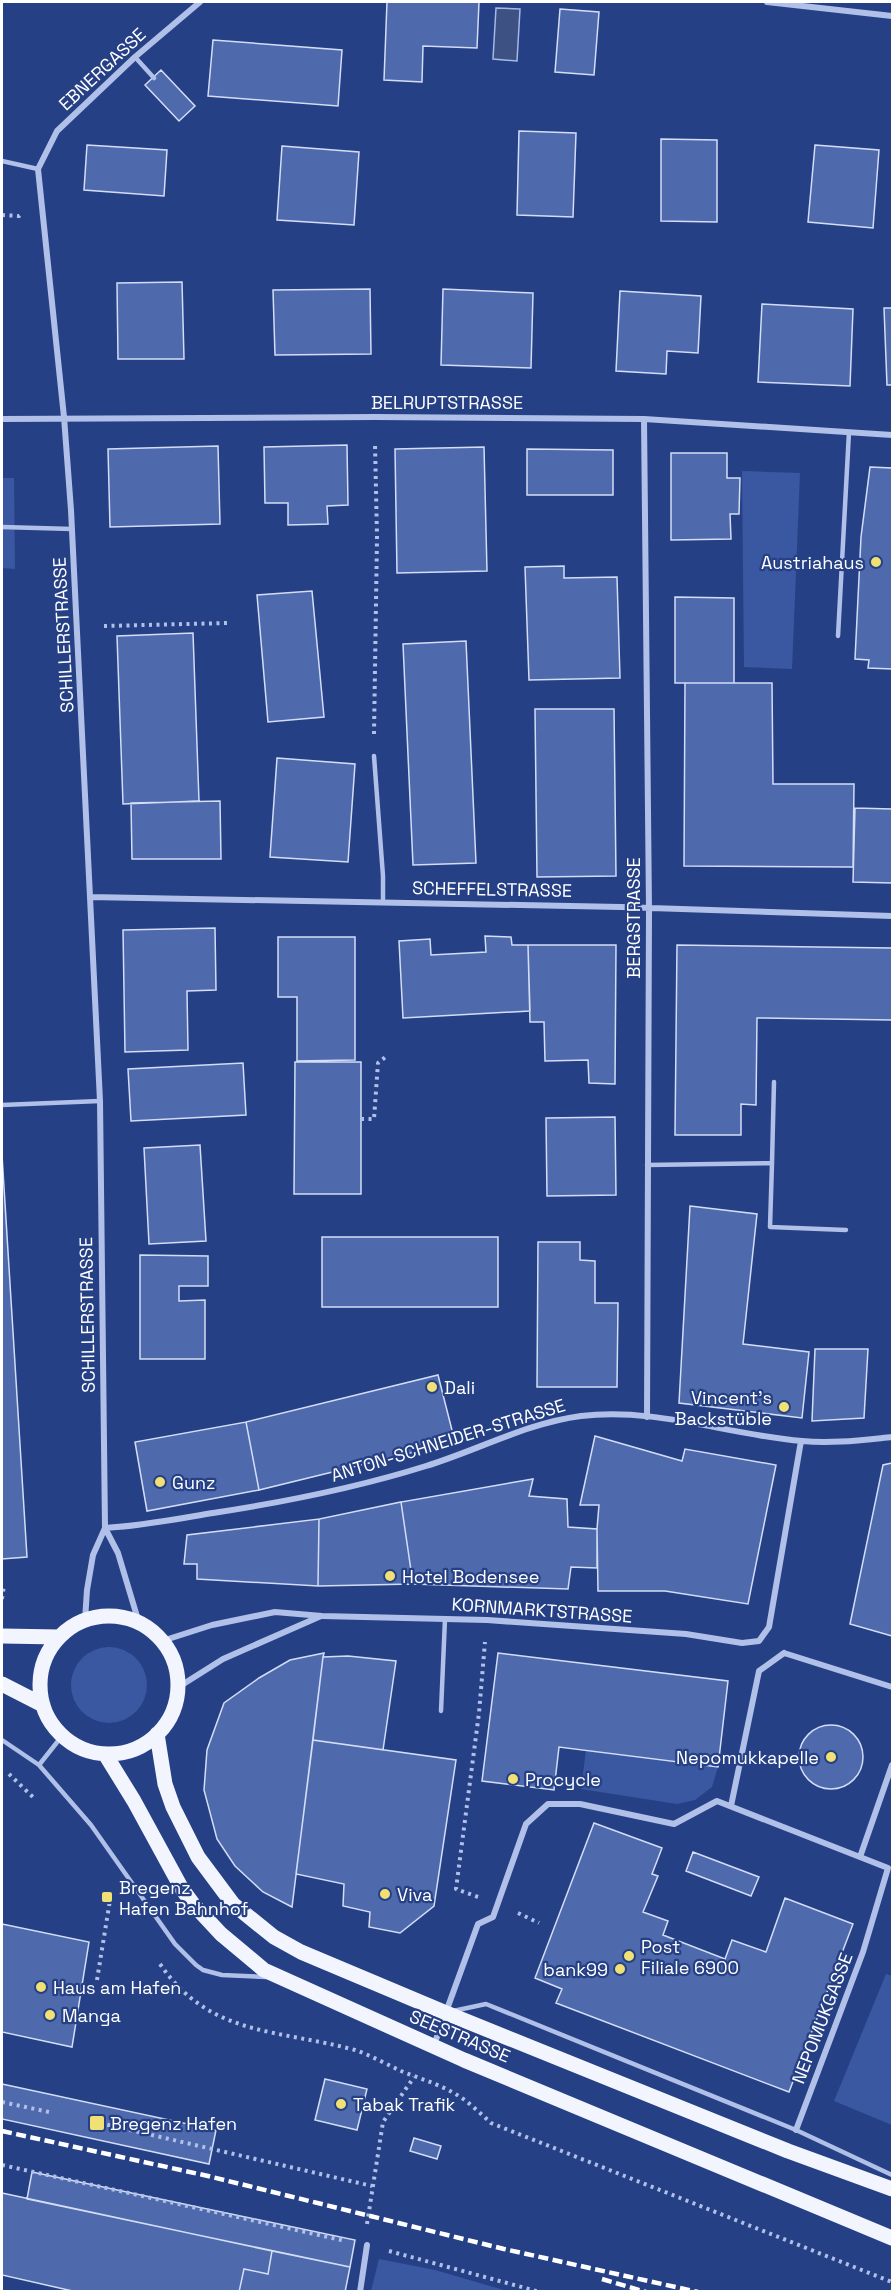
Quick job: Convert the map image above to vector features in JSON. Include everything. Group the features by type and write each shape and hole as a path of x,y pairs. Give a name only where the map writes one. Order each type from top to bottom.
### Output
{"main road":[{"path":"104,1616 122,1617 139,1623 162,1641 171,1655 176,1671 175,1704 158,1734 142,1745 124,1752 105,1754 90,1751 62,1736 51,1722 43,1705 40,1687 41,1669 58,1637 85,1620 104,1616"},
{"path":"2,1636 58,1637"},
{"path":"2,1684 43,1705"},
{"name":"SEESTRASSE","path":"158,1734 165,1784 173,1807 198,1857 233,1904 274,1937 302,1952 446,2013 788,2151 892,2189"},
{"name":"SEESTRASSE","path":"105,1754 193,1904 236,1948 264,1970 434,2046 892,2238"}],"street":[{"name":"EBNERGASSE","path":"38,169 57,131 135,57 200,2"},
{"path":"767,2 892,16"},
{"name":"SCHILLERSTRASSE","path":"38,169 64,417 72,529 100,1101 105,1528 93,1555 85,1620"},
{"name":"BELRUPTSTRASSE","path":"2,420 64,417 644,419 892,435"},
{"name":"BERGSTRASSE","path":"644,419 649,909 647,1417"},
{"name":"SCHEFFELSTRASSE","path":"90,897 383,902 892,916"},
{"name":"ANTON-SCHNEIDER-STRASSE","path":"105,1528 134,1527 296,1500 422,1467 550,1422 583,1416 624,1414 801,1441 836,1442 892,1437"},
{"name":"KORNMARKTSTRASSE","path":"162,1641 212,1625 275,1612 322,1616 487,1620 686,1634 742,1643 759,1641 769,1628 801,1441"},
{"name":"SCHILLERSTRASSE","path":"105,1528 118,1552 139,1623"},
{"name":"KORNMARKTSTRASSE","path":"177,1688 223,1659 322,1616"},
{"path":"731,1806 759,1671 784,1653 892,1687"},
{"path":"434,2046 478,1924 493,1917 526,1824 548,1804 579,1804 674,1824 717,1801 860,1857 892,1765"},
{"name":"NEPOMUKGASSE","path":"796,2130 863,1952 888,1868 860,1857"},
{"path":"360,2292 367,2245"}],"lane":[{"path":"135,57 154,78"},
{"path":"2,160 38,169"},
{"path":"838,636 849,432"},
{"path":"2,527 72,529"},
{"path":"374,756 383,902"},
{"path":"774,1082 770,1227 846,1230"},
{"path":"2,1105 100,1101"},
{"path":"647,1165 772,1163"},
{"path":"441,1711 445,1618"},
{"path":"39,1765 62,1736"},
{"path":"2,1740 39,1765 91,1825 175,1944 196,1965 203,1970 222,1975 279,1977"},
{"path":"446,2013 486,2004 796,2130 892,2175"}],"path":[{"path":"374,734 375,444"},
{"path":"104,626 228,623"},
{"path":"361,1119 374,1119 378,1063 388,1055"},
{"path":"2,1599 4,1585"},
{"path":"487,1620 479,1713 456,1889 498,1904 539,1923"},
{"path":"97,1980 112,1893"},
{"path":"2,2165 367,2245 367,2214 383,2122 414,2077 451,2091 467,2101 491,2124 892,2282"},
{"path":"2,2102 50,2112"},
{"path":"100,2123 372,2186"},
{"path":"414,2258 540,2292"}],"shaded area":[{"path":"496,8 520,9 517,61 493,59"},
{"path":"742,471 800,473 792,669 744,667"},
{"path":"2,478 14,478 15,569 2,568"},
{"path":"102,1647 116,1647 130,1653 141,1664 147,1678 144,1700 136,1712 116,1723 102,1723 88,1717 77,1706 71,1692 71,1678 77,1664 88,1653"},
{"path":"586,1750 718,1767 712,1787 695,1800 677,1804 581,1789"},
{"path":"886,1974 892,1976 892,2125 834,2101"},
{"path":"379,2259 435,2270 507,2291 371,2291"}],"building":[{"path":"387,2 479,2 477,48 423,46 422,82 384,80"},
{"path":"560,9 599,12 594,75 555,72"},
{"path":"213,40 342,50 338,106 208,96"},
{"path":"161,70 195,106 179,121 145,85"},
{"path":"519,131 576,133 573,217 517,215"},
{"path":"661,139 717,140 717,222 661,221"},
{"path":"87,145 167,150 164,196 84,190"},
{"path":"815,145 879,150 873,228 808,222"},
{"path":"282,146 359,152 354,225 277,220"},
{"path":"182,282 184,359 118,359 117,283"},
{"path":"370,289 371,354 275,355 273,290"},
{"path":"443,289 533,293 531,368 441,365"},
{"path":"620,291 701,296 698,353 667,351 666,374 616,371"},
{"path":"762,304 853,309 850,386 758,382"},
{"path":"884,308 892,308 892,385 887,385"},
{"path":"347,445 348,505 327,506 328,524 288,525 288,503 265,503 264,447"},
{"path":"218,446 220,524 110,527 108,449"},
{"path":"484,447 487,571 397,573 395,449"},
{"path":"527,449 613,450 613,495 527,495"},
{"path":"671,453 727,453 727,478 740,478 739,514 730,514 731,539 671,540"},
{"name":"Austriahaus","path":"870,467 892,468 892,669 868,668 869,660 855,659 861,537"},
{"path":"564,566 564,578 617,577 620,678 529,680 525,567"},
{"path":"312,591 324,717 268,722 257,595"},
{"path":"675,597 734,598 734,683 675,683"},
{"path":"193,633 199,801 123,804 117,636"},
{"path":"466,641 476,863 413,865 403,644"},
{"path":"685,683 772,683 773,784 854,784 853,867 684,866"},
{"path":"535,709 614,709 616,876 537,877"},
{"path":"277,758 355,764 348,862 270,857"},
{"path":"220,801 221,859 132,859 131,803"},
{"path":"855,808 892,809 892,883 853,882"},
{"path":"215,928 216,990 187,991 188,1050 125,1052 123,930"},
{"path":"485,936 511,937 512,945 528,945 530,1011 403,1018 399,941 430,939 431,955 486,952"},
{"path":"278,937 355,937 355,1060 297,1061 297,997 278,997"},
{"path":"528,945 616,945 615,1084 589,1083 588,1060 545,1061 544,1022 530,1022"},
{"path":"677,945 892,948 892,1020 757,1018 756,1105 741,1104 741,1135 675,1135"},
{"path":"295,1062 361,1062 361,1194 294,1194"},
{"path":"243,1063 246,1115 131,1121 128,1069"},
{"path":"615,1117 616,1195 547,1196 546,1118"},
{"path":"200,1145 206,1241 149,1244 144,1148"},
{"path":"2,1155 27,1557 2,1559"},
{"path":"690,1206 757,1214 743,1344 809,1352 802,1418 679,1403"},
{"path":"322,1237 498,1237 498,1307 322,1307"},
{"path":"538,1242 580,1242 580,1260 595,1261 595,1303 618,1303 617,1387 537,1387"},
{"path":"140,1255 208,1256 208,1286 179,1286 179,1301 205,1300 205,1359 140,1359"},
{"path":"815,1349 868,1349 864,1418 812,1421"},
{"path":"438,1375 455,1442 259,1490 246,1422"},
{"path":"246,1422 259,1490 147,1511 135,1442"},
{"path":"595,1436 682,1461 685,1449 776,1465 748,1604 665,1591 598,1591 599,1505 580,1505"},
{"path":"892,1463 892,1636 850,1624 883,1465"},
{"path":"533,1479 529,1496 567,1499 568,1527 597,1529 597,1568 571,1567 568,1589 413,1584 401,1502"},
{"path":"401,1502 413,1584 318,1586 319,1519"},
{"path":"319,1519 318,1586 197,1579 197,1564 184,1564 187,1535"},
{"path":"324,1653 292,1907 263,1892 235,1866 217,1839 204,1790 207,1750 224,1703 259,1678 290,1660"},
{"path":"498,1653 728,1681 718,1767 559,1747 554,1790 482,1781"},
{"path":"348,1656 396,1661 383,1750 313,1740 323,1657"},
{"name":"Nepomukkapelle","path":"825,1725 837,1725 854,1734 861,1745 863,1757 861,1769 854,1780 837,1789 825,1789 813,1784 804,1775 799,1763 799,1751 804,1739 813,1730"},
{"path":"313,1740 456,1760 434,1906 400,1933 369,1927 370,1912 343,1906 344,1884 296,1874"},
{"name":"Post Filiale 6900","path":"594,1823 662,1848 652,1874 658,1876 643,1912 668,1921 663,1935 725,1959 732,1940 766,1952 785,1898 853,1924 789,2092 556,2003 562,1989 535,1978"},
{"path":"693,1852 759,1877 751,1896 686,1871"},
{"name":"Haus am Hafen","path":"2,1924 89,1942 72,2047 2,2032"},
{"name":"Tabak Trafik","path":"325,2079 367,2089 357,2130 315,2120"},
{"path":"2,2084 216,2130 209,2164 2,2119"},
{"path":"414,2138 441,2146 437,2159 410,2151"},
{"path":"32,2172 355,2240 350,2267 27,2199"},
{"path":"2,2193 272,2251 268,2274 244,2269 239,2292 77,2292 2,2275"},
{"path":"272,2251 350,2267 345,2292 239,2292 244,2269 268,2274"}],"railway":[{"path":"2,2131 208,2176 504,2249 698,2292"},
{"path":"602,2279 646,2292"}],"place":[{"name":"Austriahaus","path":"876,562"},
{"name":"Dali","path":"432,1387"},
{"name":"Vincent's Backstüble","path":"784,1407"},
{"name":"Gunz","path":"160,1482"},
{"name":"Hotel Bodensee","path":"390,1576"},
{"name":"Nepomukkapelle","path":"831,1757"},
{"name":"Procycle","path":"513,1779"},
{"name":"Viva","path":"385,1894"},
{"name":"Bregenz Hafen Bahnhof","path":"107,1897"},
{"name":"Post Filiale 6900","path":"629,1956"},
{"name":"bank99","path":"620,1969"},
{"name":"Haus am Hafen","path":"41,1987"},
{"name":"Manga","path":"50,2015"},
{"name":"Tabak Trafik","path":"341,2104"},
{"name":"Bregenz Hafen","path":"97,2123"}]}
